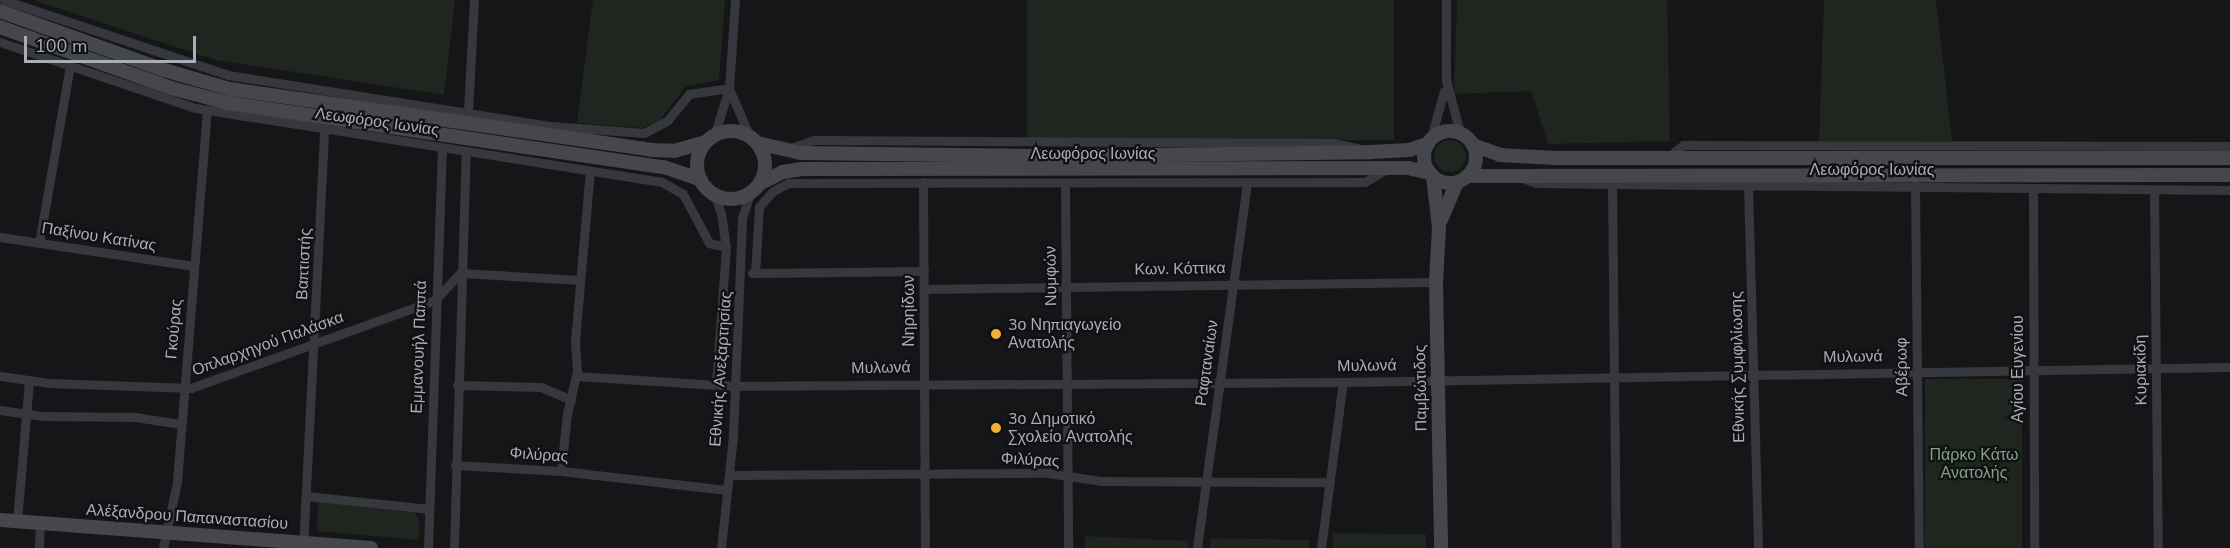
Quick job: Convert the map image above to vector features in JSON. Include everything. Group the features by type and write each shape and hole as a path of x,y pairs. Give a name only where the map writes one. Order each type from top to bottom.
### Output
{"street":[{"path":"4,0 228,75 467,116 628,134 657,128 689,94 729,88"},
{"path":"467,116 474,0"},
{"path":"701,180 698,160 710,139 729,88 735,0"},
{"path":"1446,0 1446,80 1460,133 1473,145 1475,162 1462,179 1444,182 1431,175 1424,159 1446,80"},
{"name":"Λεωφόρος Ιωνίας","path":"0,11 164,70 230,89 467,116 651,150 674,151 732,131 784,151 1060,156 1371,153 1409,150 1429,142"},
{"path":"0,27 208,98 467,144 459,273 454,548"},
{"name":"Λεωφόρος Ιωνίας","path":"0,42 166,100 207,111 442,148 467,144 677,169 701,180 714,194 732,199 783,172 802,169 1416,168 1431,175"},
{"path":"39,243 70,65"},
{"path":"729,88 765,163 755,188"},
{"name":"Γκούρας","path":"163,548 176,497 207,111"},
{"name":"Βαπτιστής","path":"303,545 324,131"},
{"path":"1429,142 1444,132 1460,133"},
{"name":"Λεωφόρος Ιωνίας","path":"467,144 590,171 648,179 675,188 697,215 709,243 726,246"},
{"name":"Λεωφόρος Ιωνίας","path":"1473,145 1512,157 2230,158"},
{"name":"Λεωφόρος Ιωνίας","path":"1666,159 1683,145 2230,146"},
{"name":"Εμμανουήλ Παππά","path":"428,548 442,148"},
{"path":"755,273 756,216 773,191 789,183 821,180 1065,184 1365,182 1388,168"},
{"path":"561,471 571,400 577,376 575,341 590,171"},
{"name":"Λεωφόρος Ιωνίας","path":"1462,179 1515,174 2230,175"},
{"name":"Λεωφόρος Ιωνίας","path":"1515,174 1536,183 2230,190"},
{"name":"Παμβώτιδος","path":"1431,175 1438,228 1436,282 1441,548"},
{"name":"Παμβώτιδος","path":"1438,228 1462,179"},
{"name":"Νηρηίδων","path":"923,182 925,548"},
{"name":"Ραφταναίων","path":"1197,548 1247,183"},
{"name":"Νυμφών","path":"1065,184 1068,548"},
{"path":"1612,184 1616,548"},
{"name":"Εθνικής Συμφιλίωσης","path":"1748,186 1758,548"},
{"name":"Αβέρωφ","path":"1915,186 1919,548"},
{"name":"Εθνικής Ανεξαρτησίας","path":"721,548 729,475 742,273 742,218 755,188"},
{"name":"Αγίου Ευγενίου","path":"2033,189 2034,548"},
{"name":"Κυριακίδη","path":"2154,191 2158,548"},
{"name":"Εθνικής Ανεξαρτησίας","path":"714,194 722,213 726,246 716,384"},
{"name":"Παξίνου Κατίνας","path":"0,237 194,266"},
{"path":"742,273 924,271"},
{"path":"459,273 580,280"},
{"path":"435,300 459,273"},
{"name":"Κων. Κόττικα","path":"924,289 1436,282"},
{"name":"Οπλαρχηγού Παλάσκα","path":"0,376 29,381 184,389 217,381 435,300"},
{"name":"Μυλωνά","path":"577,376 734,386 924,382 1343,382 1614,375 2230,367"},
{"path":"17,521 29,381"},
{"path":"1321,548 1343,382"},
{"path":"457,385 542,387 571,400"},
{"path":"0,410 26,414 135,417 181,424"},
{"name":"Φιλύρας","path":"455,465 561,471 727,490"},
{"name":"Φιλύρας","path":"729,475 1048,473 1068,477 1205,482 1329,482"},
{"path":"306,496 429,509"},
{"name":"Αλέξανδρου Παπαναστασίου","path":"0,520 168,532 303,545 371,548"},
{"path":"39,548 40,523"}],"green space":[{"path":"33,0 455,0 444,95 216,60"},
{"path":"593,0 725,0 719,80 686,86 660,120 642,128 577,123"},
{"path":"1027,0 1394,0 1394,140 1027,140"},
{"path":"1457,0 1667,0 1670,141 1548,144 1531,91 1454,94"},
{"path":"1824,0 1936,0 1952,141 1819,141"},
{"path":"1450,140 1461,145 1466,156 1461,167 1450,172 1439,167 1434,156 1439,145"},
{"name":"Πάρκο Κάτω Ανατολής","path":"1925,379 2022,379 2022,548 1925,548"},
{"path":"318,502 415,513 419,520 419,540 317,531"},
{"path":"1333,533 1426,535 1426,548 1333,548"},
{"path":"1085,536 1188,541 1188,548 1085,548"},
{"path":"1210,538 1309,540 1309,548 1210,548"}],"place":[{"name":"3ο Νηπιαγωγείο Ανατολής","path":"996,334"},
{"name":"3ο Δημοτικό Σχολείο Ανατολής","path":"996,428"}]}
